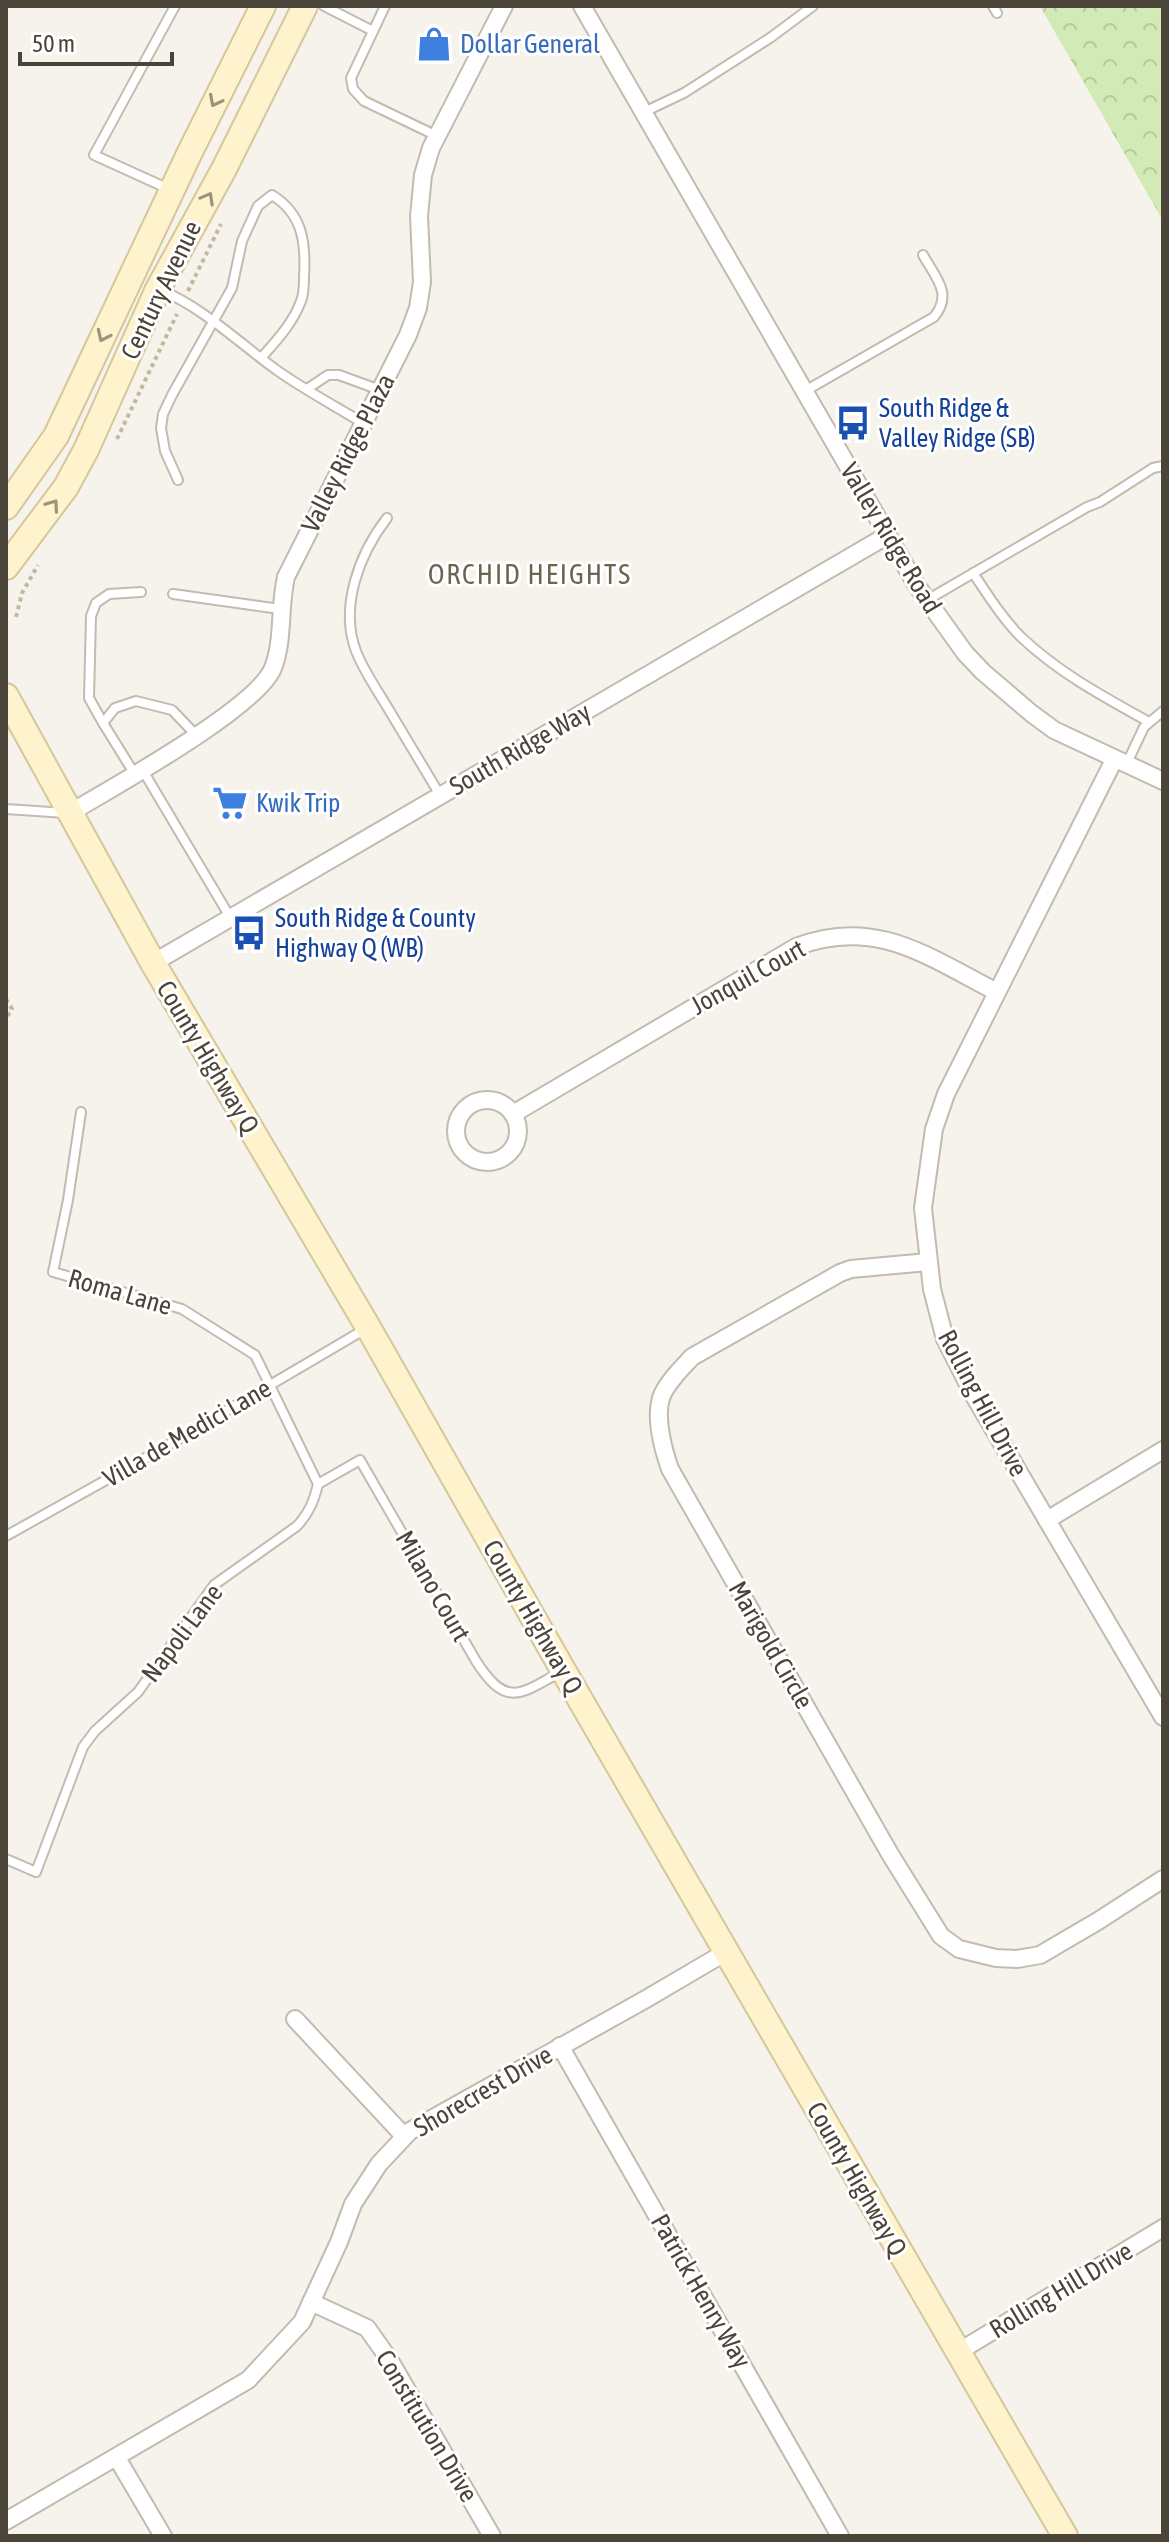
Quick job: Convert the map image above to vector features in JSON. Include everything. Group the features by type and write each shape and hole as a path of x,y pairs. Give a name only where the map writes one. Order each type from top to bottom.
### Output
{"main road":[{"name":"Century Avenue","path":"6,507 56,436 263,6"},
{"name":"Century Avenue","path":"6,567 73,475 158,289 224,169 305,6"},
{"name":"County Highway Q","path":"6,696 153,963 368,1327 1065,2536"}],"street":[{"name":"Valley Ridge Plaza","path":"70,813 196,735 249,697 272,671 286,577 408,335 418,308 422,282 419,216 423,175 437,136 504,6"},
{"name":"Valley Ridge Road","path":"582,6 888,535 927,600 965,653 983,672 1054,730 1163,781"},
{"name":"South Ridge Way","path":"153,963 888,535"},
{"name":"Rolling Hill Drive","path":"1120,762 946,1094 934,1129 923,1208 932,1289 945,1339 974,1396 1163,1717"},
{"name":"Jonquil Court","path":"513,1114 796,947 820,938 851,934 906,945 997,992"},
{"name":"Marigold Circle","path":"928,1262 851,1269 840,1273 692,1357 661,1398 660,1425 670,1469 890,1854 941,1936 959,1949 996,1958 1017,1959 1040,1955 1163,1879"},
{"path":"1047,1520 1163,1450"},
{"name":"Shorecrest Drive","path":"6,2521 248,2380 302,2322 353,2204 379,2164 410,2131 726,1952"},
{"path":"295,2019 404,2136"},
{"name":"Patrick Henry Way","path":"560,2046 840,2536"},
{"name":"Rolling Hill Drive","path":"958,2352 1163,2228"},
{"name":"Constitution Drive","path":"311,2302 367,2328 389,2359 492,2536"},
{"path":"117,2458 163,2536"}],"lane":[{"path":"172,190 94,155 175,6"},
{"path":"324,6 373,31"},
{"path":"385,6 351,78 353,89 364,101 437,136"},
{"path":"643,112 684,93 770,38 813,6"},
{"path":"178,480 165,451 161,428 163,414 232,288 242,241 258,206 272,195 285,202 297,217 303,233 303,299 287,329 262,357"},
{"path":"804,392 934,317 944,300 943,291 923,255"},
{"path":"158,289 184,300 307,389 363,424"},
{"path":"307,389 328,375 339,375 381,390"},
{"path":"927,600 1100,502 1153,468 1163,466"},
{"path":"387,518 360,566 351,598 355,650 441,796"},
{"path":"973,573 999,611 1044,656 1071,677 1149,722"},
{"path":"141,592 109,594 96,603 91,616 89,698 230,917"},
{"path":"173,594 280,609"},
{"path":"103,723 115,708 136,701 172,710 196,735"},
{"path":"1120,762 1144,727 1163,711"},
{"path":"6,809 70,813"},
{"name":"Roma Lane","path":"81,1112 53,1272 182,1309 255,1355 269,1386"},
{"name":"Villa de Medici Lane","path":"6,1536 368,1327"},
{"path":"269,1386 318,1484"},
{"name":"Milano Court","path":"318,1484 360,1460 476,1661 489,1681 502,1691 513,1694 530,1689 563,1670"},
{"name":"Napoli Lane","path":"6,1859 36,1872 83,1747 95,1731 138,1692 214,1585 297,1526 307,1515 318,1484"}],"path":[{"path":"16,617 22,593"},
{"path":"6,999 12,1009 6,1018"}],"green space":[{"path":"1040,6 1163,6 1163,221"}],"place":[{"name":"Dollar General","path":"434,44"},
{"name":"South Ridge & Valley Ridge (SB)","path":"853,423"},
{"name":"Kwik Trip","path":"230,803"},
{"name":"South Ridge & County Highway Q (WB)","path":"249,933"}],"district":[{"name":"ORCHID HEIGHTS","path":"530,574"}]}
